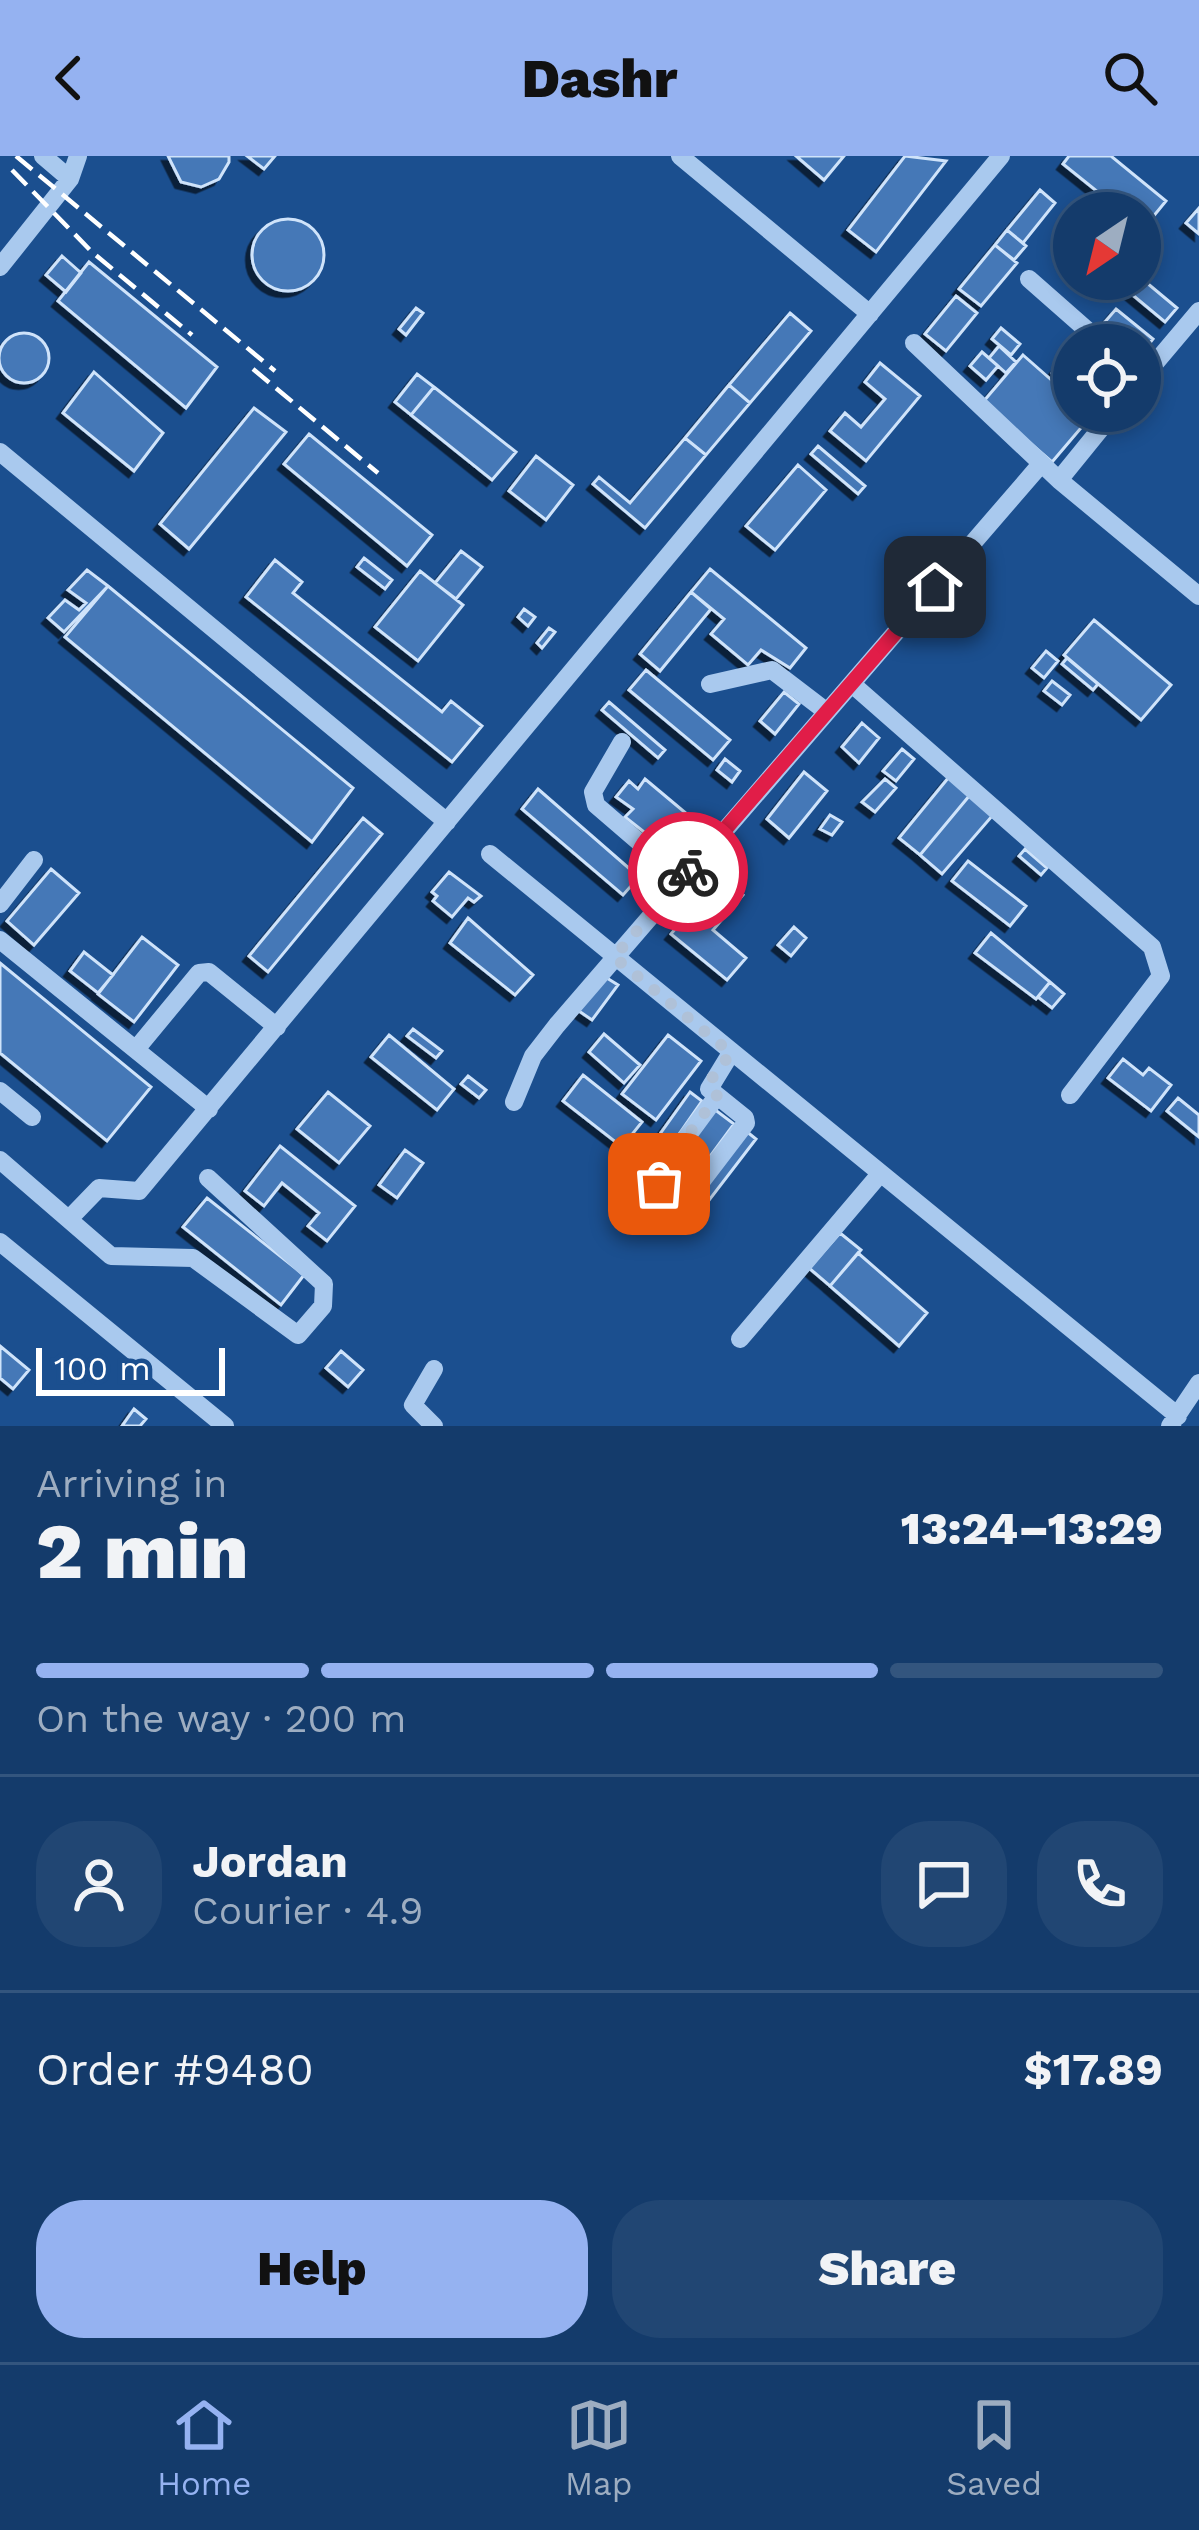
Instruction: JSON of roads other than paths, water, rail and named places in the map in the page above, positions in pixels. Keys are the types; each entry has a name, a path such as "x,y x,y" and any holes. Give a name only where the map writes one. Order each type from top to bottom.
{"street":[{"path":"43,156 70,179"},
{"path":"0,267 70,179 78,156"},
{"path":"680,156 870,314"},
{"path":"70,1218 99,1187 139,1191 1000,156"},
{"path":"1028,279 1080,324"},
{"path":"1161,356 1199,311"},
{"path":"914,344 1059,480 1199,596"},
{"path":"1059,480 1098,432"},
{"path":"0,452 447,822"},
{"path":"514,1102 533,1056 614,957 1041,464"},
{"path":"710,685 772,670 827,712"},
{"path":"852,684 1152,947 1161,976 1070,1096"},
{"path":"622,742 593,792 596,805 682,879"},
{"path":"490,854 1174,1421 1199,1383"},
{"path":"0,904 34,860"},
{"path":"0,940 209,1109"},
{"path":"136,1048 199,973 209,972 277,1027"},
{"path":"717,1096 658,1176 659,1184 681,1200 688,1199 746,1123 709,1082 731,1053"},
{"path":"0,1091 32,1117"},
{"path":"0,1160 111,1256 193,1258 298,1335 323,1306 324,1284 208,1178"},
{"path":"740,1339 880,1174"},
{"path":"0,1242 225,1426"},
{"path":"434,1369 412,1405 434,1426"}],"railway":[{"path":"16,156 275,371"},
{"path":"12,170 92,252 192,335"},
{"path":"253,369 378,473"}]}
